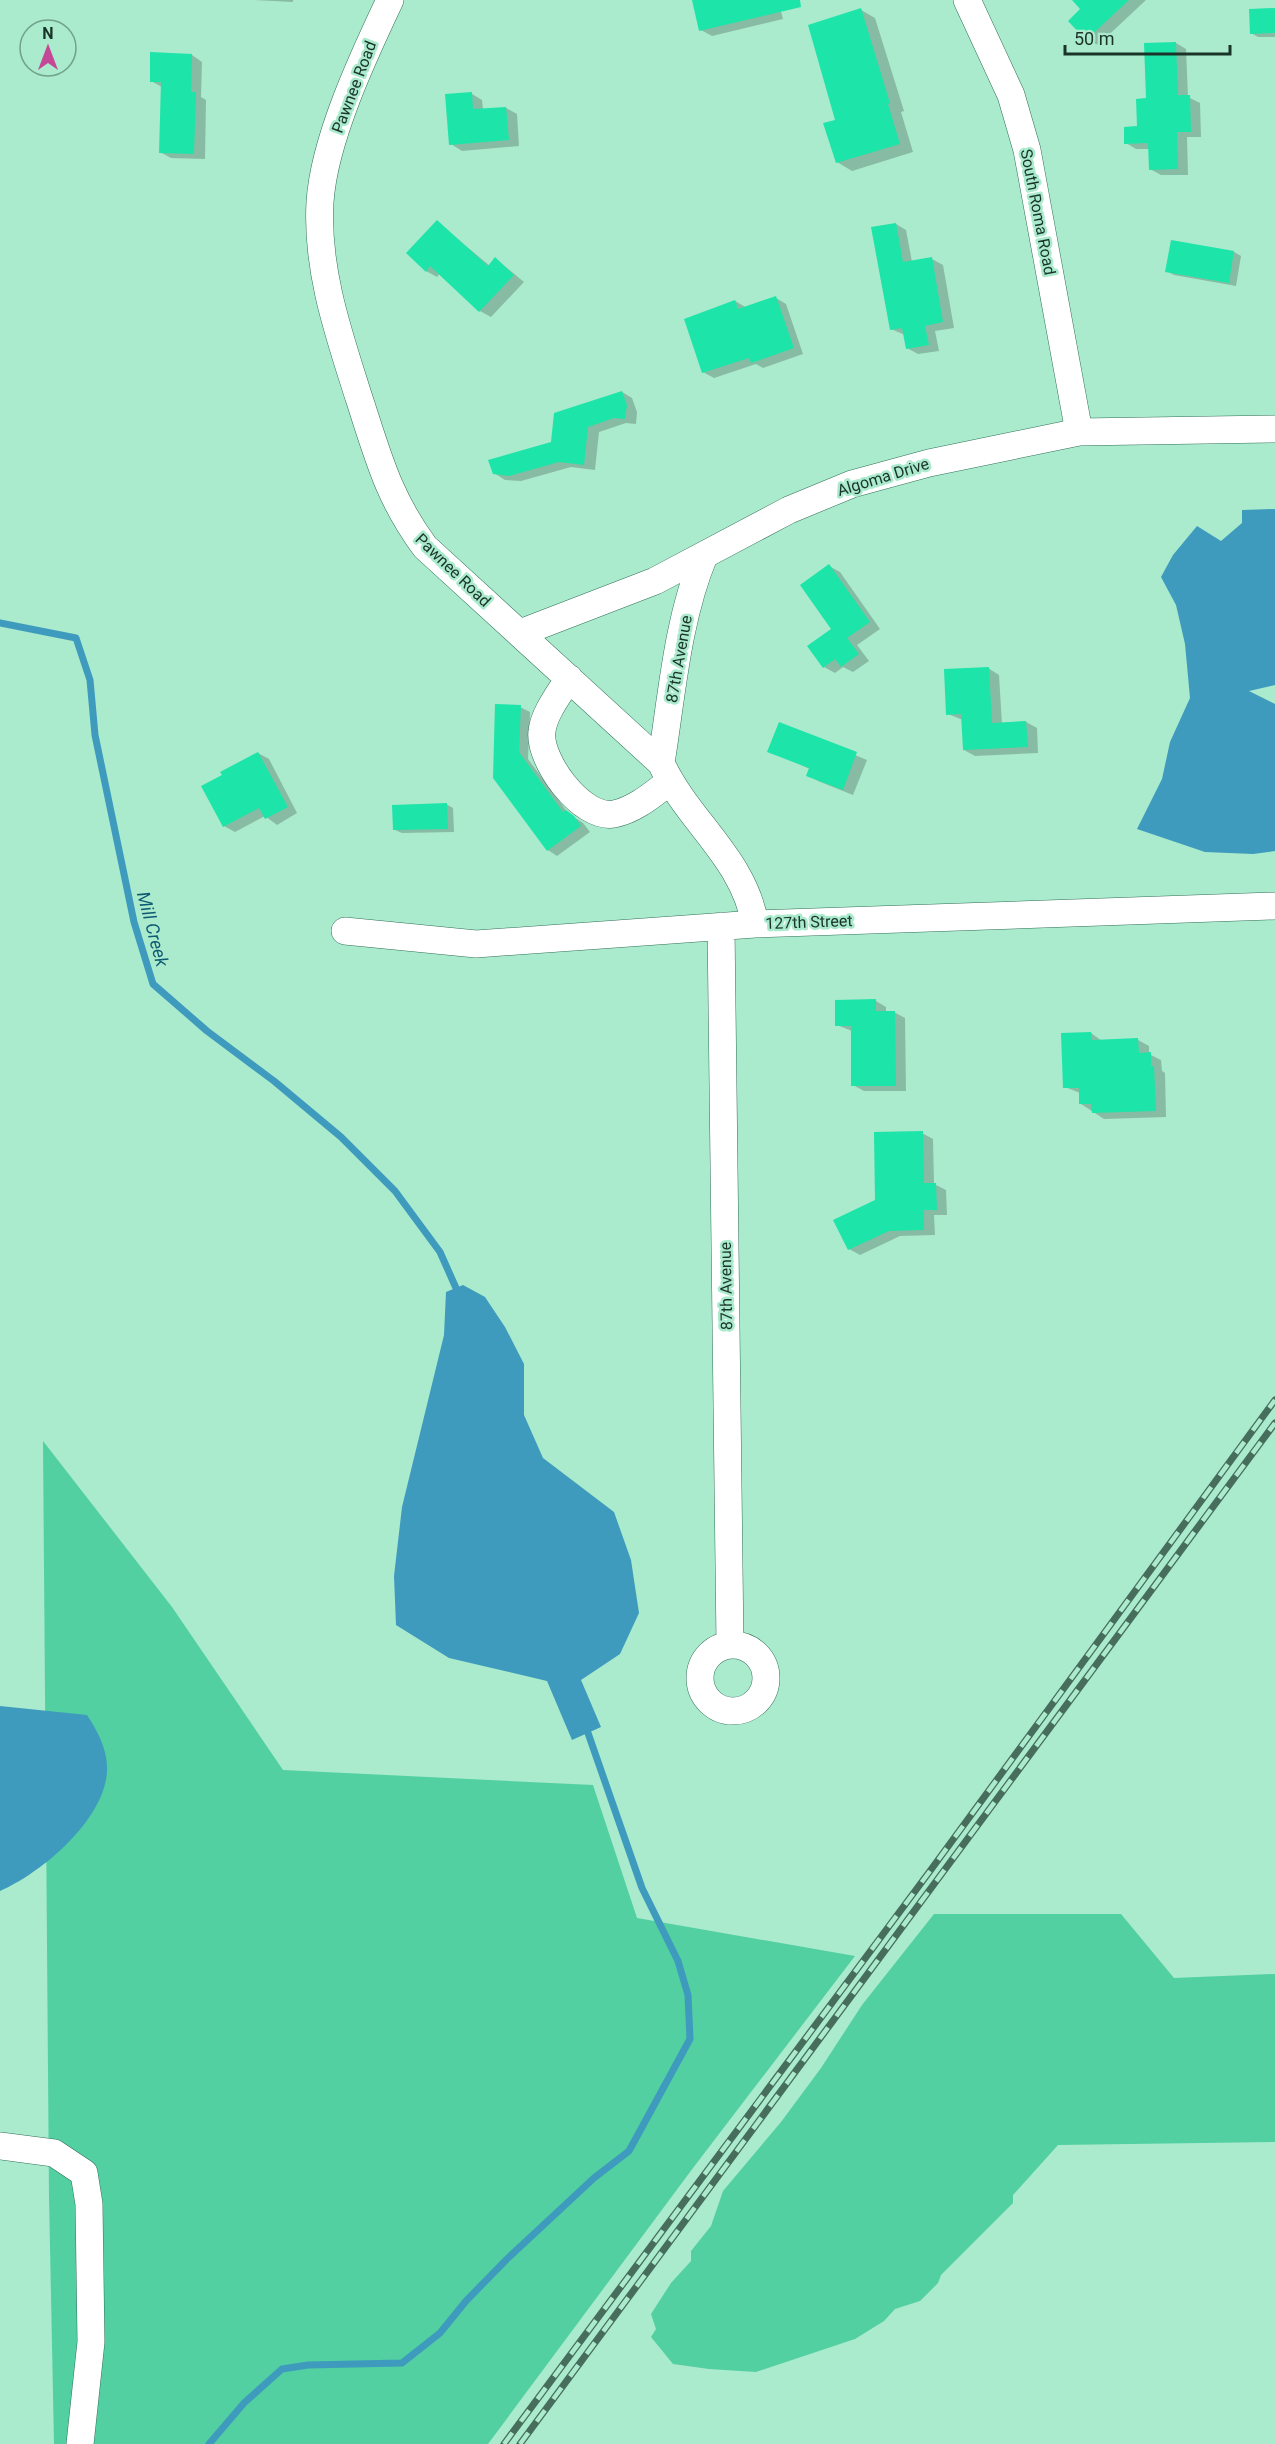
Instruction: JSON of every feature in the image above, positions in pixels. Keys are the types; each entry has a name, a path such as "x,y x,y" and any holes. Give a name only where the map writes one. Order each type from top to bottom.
{"street":[{"name":"Pawnee Road","path":"390,0 343,113 324,173 320,202 327,289 388,488 404,519 425,547 569,678 665,772 739,875 751,899 755,924"},
{"name":"South Roma Road","path":"967,0 1011,95 1027,150 1079,432"},
{"name":"Algoma Drive","path":"520,633 655,581 789,510 852,484 929,462 1079,432 1275,429"},
{"name":"87th Avenue","path":"665,772 684,624 693,582 704,556"},
{"path":"569,678 542,730 542,749 564,787 588,809 612,815 639,804 665,772"},
{"name":"127th Street","path":"345,931 476,944 755,924 1275,906"},
{"name":"87th Avenue","path":"721,926 730,1646"},
{"path":"0,2146 54,2153 84,2173 89,2204 91,2342 80,2444"}],"green space":[{"path":"43,1441 172,1607 283,1770 593,1785 637,1918 855,1956 693,2168 488,2444 54,2444 49,2196"},
{"path":"934,1914 1121,1914 1174,1978 1275,1974 1275,2142 1058,2145 1013,2195 1013,2203 941,2275 938,2283 920,2301 895,2309 884,2321 855,2339 756,2372 673,2364 651,2337 656,2329 651,2314 671,2283 691,2261 691,2251 711,2226 723,2191 781,2122 821,2068 862,2005"}],"water":[{"path":"1275,509 1275,685 1249,691 1275,704 1275,851 1253,854 1205,852 1137,829 1162,779 1170,742 1190,698 1185,644 1176,605 1161,577 1173,555 1197,526 1221,541 1242,523 1242,510"},
{"path":"463,1285 485,1297 505,1327 524,1364 524,1415 543,1458 614,1512 631,1560 639,1613 620,1654 581,1680 601,1727 572,1740 547,1681 449,1658 396,1625 394,1576 402,1507 444,1335 446,1292"},
{"path":"0,1706 87,1715 102,1742 107,1771 104,1789 95,1807 68,1842 34,1871 0,1891"}],"building":[{"path":"692,0 800,0 801,7 699,31"},
{"path":"1072,0 1129,0 1086,40 1068,21 1080,9"},
{"path":"861,8 900,144 836,163 823,123 835,120 808,25"},
{"path":"1275,8 1275,33 1250,34 1249,9"},
{"path":"1176,42 1178,95 1190,95 1191,132 1177,132 1178,169 1149,170 1148,143 1124,144 1124,127 1137,126 1136,99 1146,98 1144,43"},
{"path":"150,52 192,54 191,92 196,92 194,154 159,153 161,82 150,82"},
{"path":"472,92 473,109 506,107 509,140 449,145 445,94"},
{"path":"437,220 488,266 495,257 514,275 479,312 430,266 426,272 406,253"},
{"path":"896,223 903,262 932,257 943,322 925,326 929,345 906,349 902,328 890,330 871,227"},
{"path":"1171,240 1234,251 1229,283 1165,272"},
{"path":"776,296 794,348 751,363 749,358 702,373 684,319 735,300 738,309"},
{"path":"622,391 627,405 625,419 614,418 588,427 584,465 559,462 509,476 493,474 488,460 551,442 554,413"},
{"path":"829,564 870,622 847,638 859,654 841,667 835,659 823,668 807,646 831,629 800,585"},
{"path":"989,667 992,723 1026,721 1028,747 963,750 961,714 946,715 944,669"},
{"path":"495,704 521,705 519,752 563,812 566,810 574,816 581,826 547,851 493,778"},
{"path":"779,722 857,752 843,790 806,776 809,768 767,752"},
{"path":"258,752 288,807 265,819 259,808 223,827 201,786 222,775 220,772"},
{"path":"447,803 448,829 393,830 392,805"},
{"path":"876,999 876,1011 895,1011 896,1086 851,1086 851,1026 835,1026 835,1000"},
{"path":"1091,1032 1092,1040 1138,1038 1139,1053 1151,1052 1151,1066 1154,1066 1156,1111 1092,1113 1091,1104 1079,1104 1079,1088 1063,1088 1061,1033"},
{"path":"923,1131 924,1183 936,1183 937,1210 924,1210 924,1230 889,1231 848,1250 833,1220 875,1200 874,1132"}],"waterway":[{"name":"Mill Creek","path":"0,623 76,638 90,680 95,735 134,922 153,984 207,1031 274,1081 341,1137 395,1191 440,1252 456,1288"},
{"path":"209,2444 244,2403 282,2369 308,2365 402,2363 440,2333 466,2301 507,2259 594,2178 629,2151 690,2039 688,1995 678,1961 642,1888 588,1733"}],"railway":[{"path":"504,2444 930,1871 1275,1400"},
{"path":"520,2444 1275,1423"}]}
